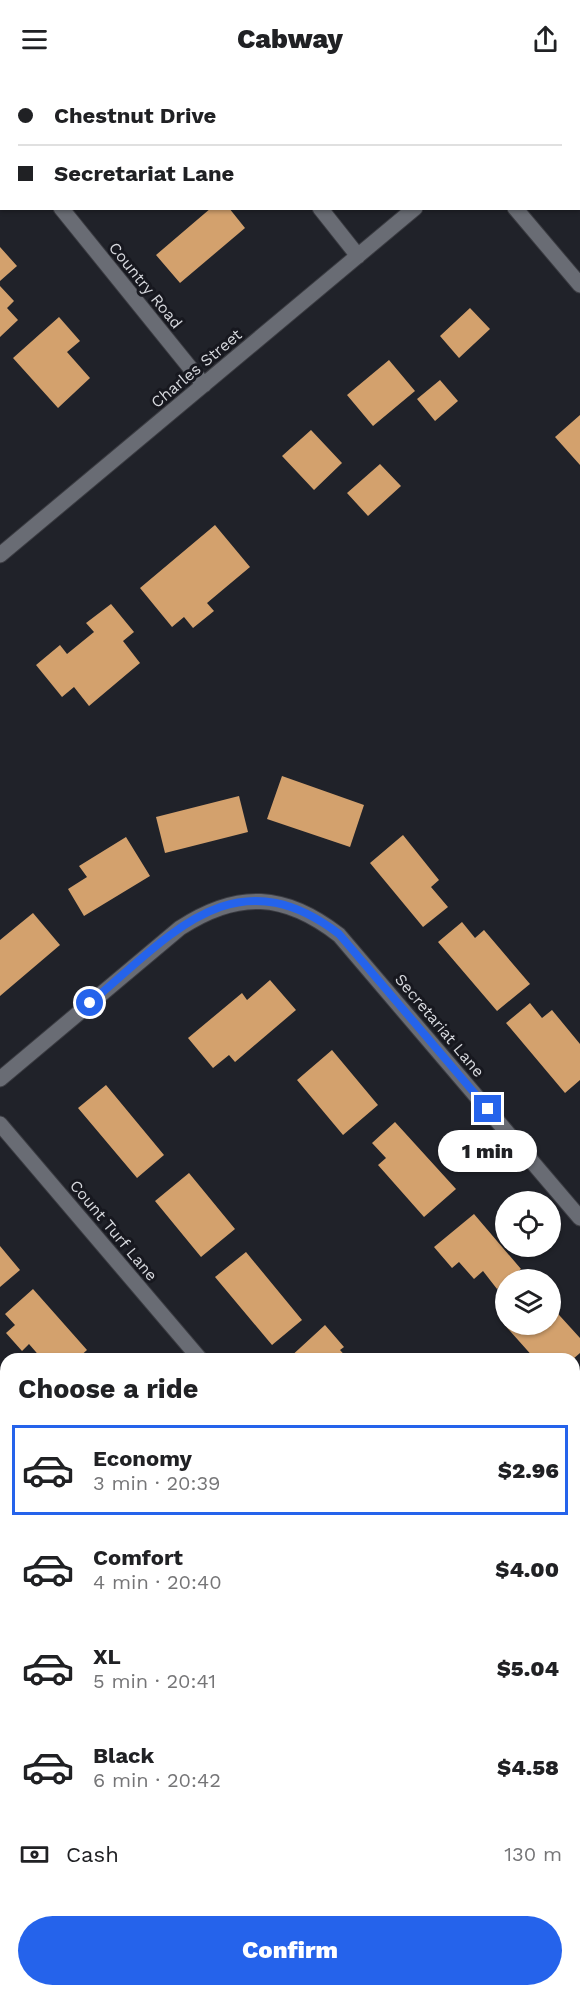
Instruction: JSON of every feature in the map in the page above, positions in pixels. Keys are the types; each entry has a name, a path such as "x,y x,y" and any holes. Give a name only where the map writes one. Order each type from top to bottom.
{"street":[{"name":"Country Road","path":"63,210 204,385"},
{"path":"322,210 358,256"},
{"name":"Charles Street","path":"0,555 413,210"},
{"path":"517,210 580,285"},
{"name":"Secretariat Lane","path":"0,1079 180,928 202,914 228,904 256,900 286,904 315,916 339,934 580,1218"},
{"name":"Count Turf Lane","path":"0,1124 195,1353"}],"building":[{"path":"209,210 231,210 245,228 180,283 156,255"},
{"path":"0,247 17,266 0,281"},
{"path":"0,286 14,301 7,308 18,320 0,337"},
{"path":"470,308 490,329 459,358 440,336"},
{"path":"59,317 80,341 67,352 90,378 58,408 13,358"},
{"path":"389,360 415,391 373,426 347,395"},
{"path":"440,380 458,401 435,421 417,399"},
{"path":"580,415 580,465 555,437"},
{"path":"311,430 342,463 314,490 282,456"},
{"path":"380,464 401,486 368,516 347,493"},
{"path":"215,525 250,567 207,603 214,611 193,628 184,617 172,627 140,588"},
{"path":"111,604 134,632 123,641 140,663 89,706 74,687 62,697 36,665 60,645 67,654 94,632 86,623"},
{"path":"282,776 364,805 350,847 267,819"},
{"path":"239,796 248,832 165,853 156,817"},
{"path":"403,835 439,880 431,887 448,907 423,927 370,863"},
{"path":"126,837 150,876 84,916 68,889 87,877 79,866"},
{"path":"33,913 60,945 0,996 0,940"},
{"path":"462,922 475,938 484,930 530,984 497,1011 438,942"},
{"path":"270,980 296,1010 235,1062 229,1055 213,1068 188,1038 242,993 247,1000"},
{"path":"530,1003 542,1018 552,1010 580,1044 580,1080 565,1093 506,1023"},
{"path":"332,1050 378,1105 343,1135 297,1080"},
{"path":"106,1085 164,1155 137,1178 78,1108"},
{"path":"395,1122 456,1189 424,1217 378,1165 386,1158 372,1143"},
{"path":"189,1173 235,1229 201,1257 155,1201"},
{"path":"474,1214 495,1239 495,1257 511,1257 521,1269 495,1269 495,1286 483,1271 474,1279 459,1262 452,1268 434,1247"},
{"path":"0,1246 20,1270 0,1287"},
{"path":"246,1252 302,1320 272,1345 215,1277"},
{"path":"33,1289 87,1350 84,1353 37,1353 29,1344 22,1351 6,1333 15,1325 5,1314"},
{"path":"561,1317 580,1338 580,1353 530,1353 514,1335 561,1335"},
{"path":"325,1325 344,1347 340,1350 343,1353 295,1353"}],"route":[{"path":"90,1003 180,928 202,914 228,904 256,900 286,904 315,916 339,934 488,1109"}]}
